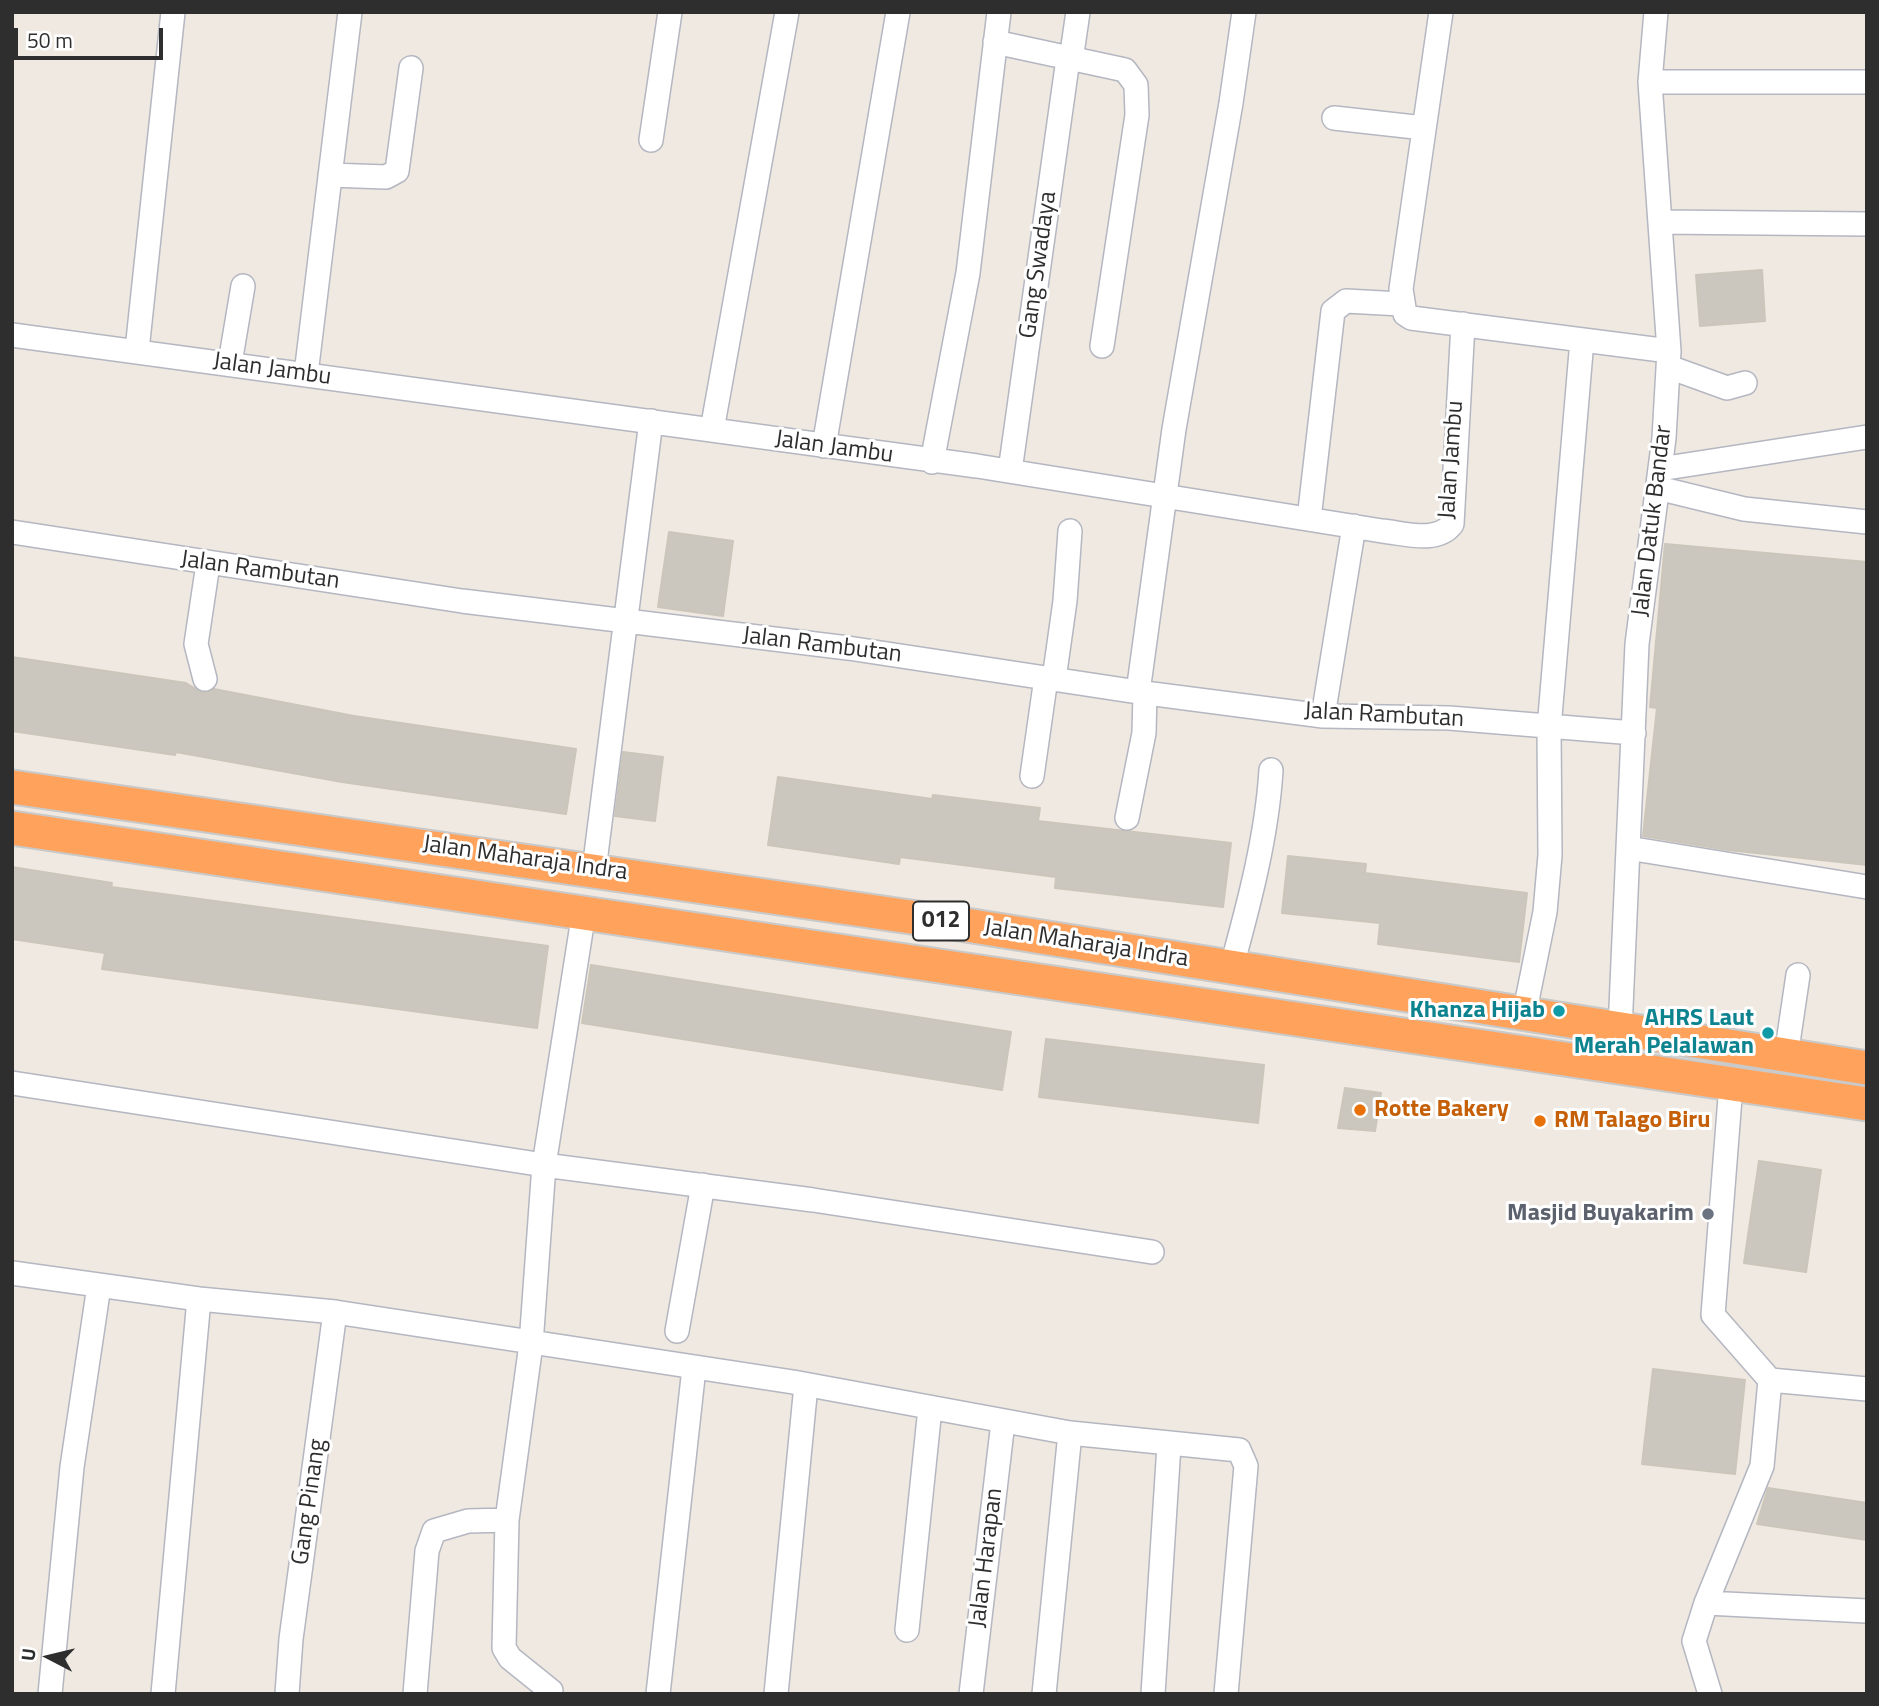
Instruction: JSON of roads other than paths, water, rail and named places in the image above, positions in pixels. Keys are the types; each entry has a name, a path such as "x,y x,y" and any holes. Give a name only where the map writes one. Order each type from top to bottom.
{"highway":[{"name":"Jalan Maharaja Indra","path":"12,788 594,870 1153,954 1231,969 1867,1068"},
{"name":"Jalan Maharaja Indra","path":"12,828 1867,1104"},
{"path":"1146,996 1153,954"}],"street":[{"path":"137,350 173,12"},
{"path":"306,374 350,12"},
{"path":"651,140 670,12"},
{"path":"712,430 787,12"},
{"path":"824,446 898,12"},
{"path":"932,462 968,273 999,12"},
{"name":"Gang Swadaya","path":"1010,471 1078,12"},
{"path":"1127,818 1144,733 1141,692 1174,429 1229,117 1244,12"},
{"path":"1441,12 1401,304 1405,314 1411,318 1619,347 1669,359 1727,388 1745,383"},
{"name":"Jalan Datuk Bandar","path":"1620,1030 1637,645 1659,478 1669,359 1650,82 1656,12"},
{"path":"995,42 1125,70 1136,85 1137,115 1102,346"},
{"path":"330,175 386,177 397,171 411,68"},
{"path":"1650,82 1867,82"},
{"path":"1334,118 1424,128"},
{"path":"1661,222 1867,224"},
{"path":"230,363 243,286"},
{"path":"1309,519 1333,311 1346,301 1401,304"},
{"name":"Jalan Jambu","path":"12,335 1010,471 1354,526 1436,536 1445,533 1452,524 1456,396 1463,324"},
{"path":"1524,1014 1545,912 1549,867 1549,728 1582,340"},
{"path":"594,870 651,421"},
{"path":"1659,478 1867,437"},
{"path":"1659,478 1744,509 1867,522"},
{"path":"1323,716 1354,526"},
{"path":"1032,776 1065,601 1070,531"},
{"name":"Jalan Rambutan","path":"12,533 208,564 625,623 848,648 1323,716 1449,718 1633,733"},
{"path":"205,679 196,644 208,564"},
{"path":"1231,969 1249,901 1270,795 1271,769"},
{"path":"1628,848 1867,887"},
{"path":"551,1691 510,1658 504,1648 507,1520 531,1343 544,1165 584,912"},
{"path":"1786,1056 1797,975"},
{"path":"12,1083 544,1165 703,1185 1152,1252"},
{"path":"1731,1085 1713,1315 1770,1380 1867,1389"},
{"path":"677,1331 703,1185"},
{"path":"12,1273 199,1299 335,1311 806,1385 1070,1433 1239,1450 1246,1466 1226,1694"},
{"path":"50,1694 72,1467 99,1286"},
{"path":"163,1694 199,1299"},
{"name":"Gang Pinang","path":"288,1694 291,1639 335,1311"},
{"path":"658,1694 694,1368"},
{"path":"1710,1694 1693,1641 1762,1466 1770,1380"},
{"path":"776,1694 806,1385"},
{"path":"907,1630 930,1408"},
{"name":"Jalan Harapan","path":"971,1694 1003,1422"},
{"path":"1044,1694 1070,1433"},
{"path":"1153,1694 1169,1445"},
{"path":"415,1694 427,1551 434,1531 468,1521 507,1520"},
{"path":"1706,1603 1867,1611"}],"place":[{"name":"Khanza Hijab","path":"1559,1011"},
{"name":"AHRS Laut Merah Pelalawan","path":"1768,1033"},
{"name":"Rotte Bakery","path":"1360,1110"},
{"name":"RM Talago Biru","path":"1540,1121"},
{"name":"Masjid Buyakarim","path":"1708,1214"}]}
